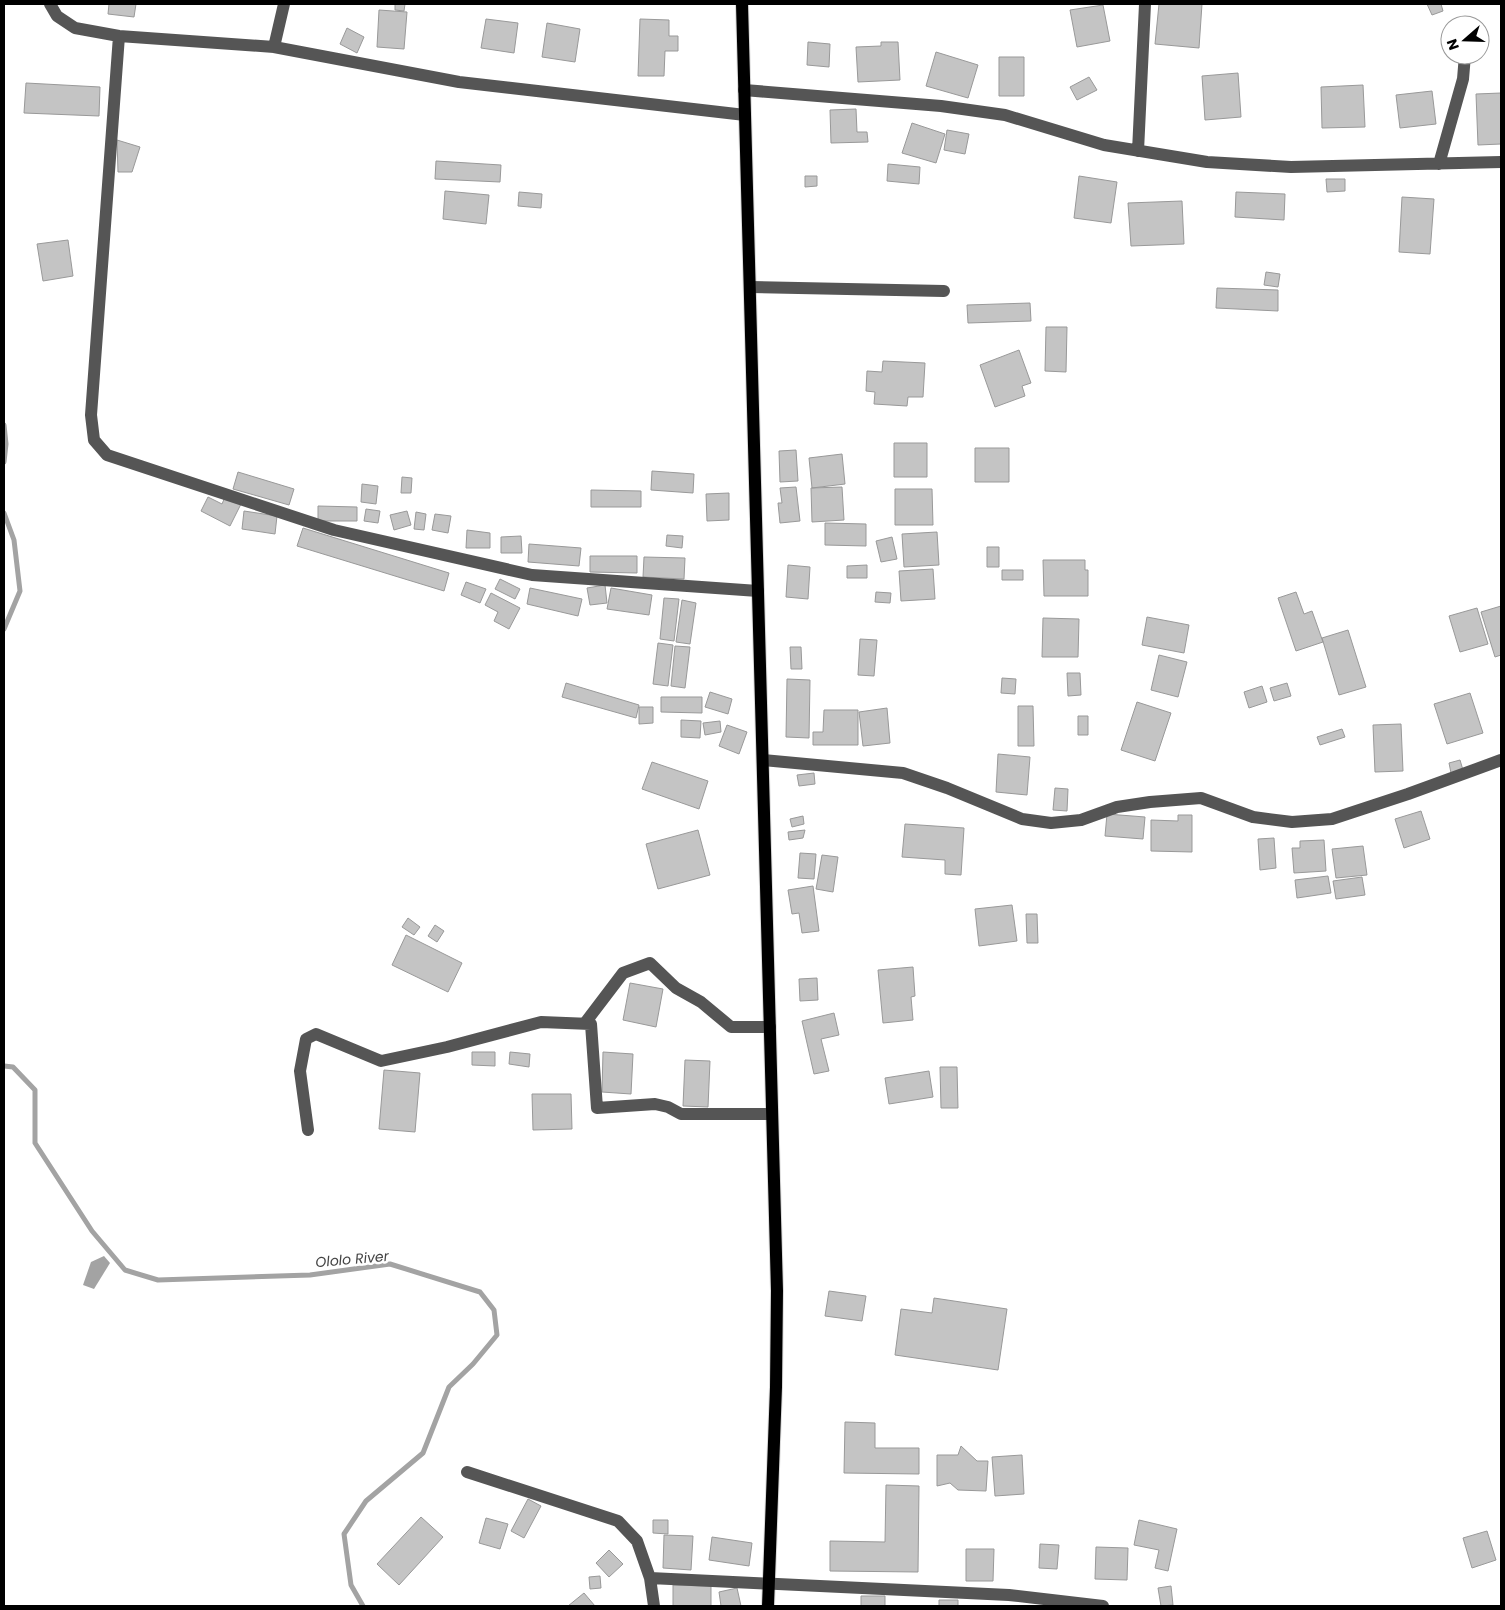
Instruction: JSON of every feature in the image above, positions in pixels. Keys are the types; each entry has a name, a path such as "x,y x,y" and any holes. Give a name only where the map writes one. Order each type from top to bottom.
{"main road":[{"path":"742,4 777,1310 768,1606"}],"street":[{"path":"50,4 57,16 75,28 119,36 274,47 459,82 745,115"},
{"path":"274,47 284,4"},
{"path":"1138,151 1145,4"},
{"path":"119,36 91,415 94,440 108,455 334,530 532,575 758,591"},
{"path":"1439,164 1463,79 1464,65"},
{"path":"744,90 941,106 1005,115 1104,145 1208,162 1291,167 1501,162"},
{"path":"750,287 944,291"},
{"path":"763,760 903,773 947,788 1022,819 1051,823 1081,820 1118,807 1150,802 1201,798 1253,817 1292,822 1332,819 1501,760"},
{"path":"585,1023 623,973 650,963 676,988 701,1002 731,1027 770,1027"},
{"path":"308,1130 300,1071 306,1040 316,1034 381,1061 447,1047 541,1022 591,1024 597,1108 654,1104 668,1107 681,1114 772,1114"},
{"path":"467,1472 618,1521 637,1541 650,1578 654,1606"},
{"path":"650,1578 1009,1594 1103,1606"}],"shaded area":[{"path":"104,1256 110,1263 94,1289 83,1285 91,1262"}],"building":[{"path":"109,4 136,4 134,17 108,14"},
{"path":"395,4 405,4 404,11 395,10"},
{"path":"1159,4 1202,4 1199,48 1155,44"},
{"path":"1427,4 1441,4 1443,11 1432,15"},
{"path":"1103,5 1110,41 1077,47 1070,10"},
{"path":"379,10 407,12 404,49 377,47"},
{"path":"486,19 518,23 514,53 481,48"},
{"path":"640,19 669,20 669,36 678,36 678,51 665,51 664,76 638,76"},
{"path":"547,23 580,29 575,62 542,57"},
{"path":"347,28 364,37 357,53 340,44"},
{"path":"808,42 830,44 829,67 807,65"},
{"path":"881,42 898,42 900,80 858,82 856,47 881,46"},
{"path":"936,52 978,65 968,98 926,86"},
{"path":"999,57 1024,57 1024,96 999,96"},
{"path":"1238,73 1241,117 1205,120 1202,76"},
{"path":"1089,77 1097,90 1077,100 1070,87"},
{"path":"26,83 100,87 99,116 24,113"},
{"path":"1363,85 1365,127 1322,128 1321,87"},
{"path":"1432,91 1436,124 1400,128 1396,95"},
{"path":"1501,93 1501,144 1478,145 1476,94"},
{"path":"856,109 857,132 867,132 868,142 831,143 830,110"},
{"path":"912,123 945,134 936,163 902,153"},
{"path":"947,130 969,134 965,154 944,150"},
{"path":"117,140 140,147 132,172 118,172"},
{"path":"436,161 501,165 500,182 435,179"},
{"path":"888,164 920,167 919,184 887,181"},
{"path":"805,176 817,176 817,186 805,187"},
{"path":"1079,176 1117,182 1111,223 1074,218"},
{"path":"1326,179 1345,179 1345,191 1327,192"},
{"path":"445,191 489,195 486,224 443,219"},
{"path":"519,192 542,194 541,208 518,206"},
{"path":"1236,192 1285,194 1284,220 1235,217"},
{"path":"1402,197 1434,199 1430,254 1399,252"},
{"path":"1182,201 1184,244 1131,246 1128,203"},
{"path":"68,240 73,276 43,281 37,244"},
{"path":"1266,272 1280,274 1278,287 1264,285"},
{"path":"1217,288 1278,290 1278,311 1216,308"},
{"path":"1030,303 1031,321 968,323 967,305"},
{"path":"1046,327 1067,327 1066,372 1045,371"},
{"path":"1019,350 1031,383 1022,386 1025,396 995,407 980,365"},
{"path":"883,361 925,363 923,397 908,397 907,406 874,404 875,392 866,391 867,371 882,372"},
{"path":"894,443 927,443 927,477 894,477"},
{"path":"975,448 1009,448 1009,482 975,482"},
{"path":"796,450 798,481 780,482 779,451"},
{"path":"842,454 845,484 812,488 809,458"},
{"path":"652,471 694,474 693,493 651,490"},
{"path":"238,472 294,489 289,505 233,489"},
{"path":"402,477 412,478 411,493 401,493"},
{"path":"362,484 378,486 376,504 361,502"},
{"path":"796,487 800,521 780,523 778,503 782,503 780,488"},
{"path":"842,487 844,520 812,522 811,488"},
{"path":"895,489 932,489 933,525 895,525"},
{"path":"591,490 641,491 641,507 591,507"},
{"path":"729,493 729,520 707,521 706,494"},
{"path":"208,497 222,504 225,497 241,504 230,526 201,511"},
{"path":"318,506 357,507 357,521 318,521"},
{"path":"366,509 380,511 378,523 364,521"},
{"path":"244,511 277,516 275,534 242,529"},
{"path":"407,511 411,525 394,530 390,515"},
{"path":"416,512 426,514 424,530 414,529"},
{"path":"435,514 451,516 448,533 432,530"},
{"path":"825,523 866,524 866,546 825,545"},
{"path":"303,528 449,573 444,591 297,546"},
{"path":"467,530 490,533 490,548 466,548"},
{"path":"937,532 939,565 904,567 902,534"},
{"path":"667,535 683,536 682,548 666,546"},
{"path":"521,536 522,553 501,553 501,537"},
{"path":"892,537 897,559 881,562 876,541"},
{"path":"529,544 581,548 579,566 528,562"},
{"path":"987,547 999,547 999,567 987,567"},
{"path":"590,556 637,556 637,573 590,572"},
{"path":"644,557 685,558 684,579 643,577"},
{"path":"1043,560 1085,560 1085,570 1088,570 1088,596 1044,596"},
{"path":"788,565 810,567 808,599 786,597"},
{"path":"867,565 867,578 847,578 847,566"},
{"path":"933,569 935,599 901,601 899,571"},
{"path":"1002,570 1023,570 1023,580 1002,580"},
{"path":"500,579 520,589 515,599 495,589"},
{"path":"466,582 486,589 480,603 461,595"},
{"path":"605,585 607,603 590,605 587,588"},
{"path":"530,588 582,599 578,616 527,604"},
{"path":"611,588 652,595 649,615 607,609"},
{"path":"876,592 891,593 890,603 875,602"},
{"path":"1296,592 1304,614 1312,611 1323,642 1296,651 1278,598"},
{"path":"491,593 520,608 509,629 494,621 498,612 485,605"},
{"path":"664,598 679,599 674,641 660,639"},
{"path":"682,600 696,603 690,644 676,642"},
{"path":"1501,606 1501,655 1495,657 1481,612"},
{"path":"1477,608 1488,644 1460,652 1449,616"},
{"path":"1147,617 1189,625 1184,653 1142,645"},
{"path":"1043,618 1079,619 1078,657 1042,657"},
{"path":"1348,630 1366,687 1339,695 1322,638"},
{"path":"860,639 877,640 874,676 858,675"},
{"path":"658,643 673,645 668,686 653,684"},
{"path":"675,646 690,647 685,688 671,686"},
{"path":"790,647 801,647 802,669 791,669"},
{"path":"1159,655 1187,662 1178,697 1151,690"},
{"path":"1067,673 1080,673 1081,695 1068,696"},
{"path":"1002,678 1016,679 1015,694 1001,693"},
{"path":"787,679 810,680 809,738 786,737"},
{"path":"566,683 639,705 636,718 562,697"},
{"path":"1287,683 1291,696 1274,701 1270,688"},
{"path":"1262,686 1267,702 1249,708 1244,692"},
{"path":"710,692 732,699 728,714 705,707"},
{"path":"1470,693 1483,733 1447,744 1434,704"},
{"path":"661,697 702,697 702,713 661,712"},
{"path":"1137,702 1171,713 1155,761 1121,750"},
{"path":"1018,706 1033,706 1034,746 1018,746"},
{"path":"639,707 653,707 653,723 639,724"},
{"path":"887,708 890,743 863,746 859,712"},
{"path":"824,710 858,710 858,745 813,745 813,732 823,732"},
{"path":"1078,716 1088,716 1088,735 1078,735"},
{"path":"681,720 701,721 700,738 681,737"},
{"path":"720,721 721,732 705,735 703,723"},
{"path":"1401,724 1403,771 1375,772 1373,725"},
{"path":"727,725 747,732 739,754 719,746"},
{"path":"1342,729 1345,737 1320,745 1317,737"},
{"path":"998,754 1030,757 1027,795 996,792"},
{"path":"1460,760 1463,770 1451,773 1449,763"},
{"path":"652,762 708,781 699,809 642,789"},
{"path":"814,773 815,784 799,786 797,775"},
{"path":"1055,788 1068,789 1067,811 1053,810"},
{"path":"1421,811 1430,839 1404,848 1395,819"},
{"path":"1107,814 1145,817 1143,839 1105,836"},
{"path":"1178,815 1192,815 1192,852 1151,851 1151,820 1178,821"},
{"path":"803,816 804,824 792,827 790,819"},
{"path":"905,824 964,828 961,875 945,874 945,860 902,857"},
{"path":"698,830 710,875 658,889 646,844"},
{"path":"805,830 803,838 789,840 788,832"},
{"path":"1274,838 1276,868 1260,870 1258,839"},
{"path":"1324,840 1326,871 1294,873 1292,848 1300,848 1300,841"},
{"path":"1363,846 1367,875 1336,878 1332,849"},
{"path":"800,853 816,854 814,879 798,878"},
{"path":"822,855 838,857 833,892 816,889"},
{"path":"1328,876 1331,893 1297,898 1295,880"},
{"path":"1362,877 1365,895 1336,899 1333,881"},
{"path":"813,886 819,931 802,933 799,913 792,914 788,890"},
{"path":"1012,905 1017,941 979,946 975,909"},
{"path":"1026,914 1037,914 1038,943 1027,943"},
{"path":"408,918 420,927 414,935 402,927"},
{"path":"435,925 444,931 437,942 428,936"},
{"path":"406,935 462,963 448,992 392,965"},
{"path":"913,967 915,996 911,997 913,1020 883,1023 878,970"},
{"path":"817,978 818,1000 800,1001 799,979"},
{"path":"630,983 663,989 656,1027 623,1020"},
{"path":"834,1013 839,1035 821,1039 829,1071 814,1074 802,1021"},
{"path":"472,1052 495,1052 495,1066 472,1065"},
{"path":"510,1052 530,1054 529,1067 509,1064"},
{"path":"603,1052 633,1054 631,1094 602,1092"},
{"path":"685,1060 710,1061 708,1107 683,1106"},
{"path":"940,1067 957,1067 958,1108 941,1108"},
{"path":"384,1070 420,1073 415,1132 379,1129"},
{"path":"929,1071 933,1097 889,1104 885,1078"},
{"path":"532,1094 571,1094 572,1129 533,1130"},
{"path":"829,1291 866,1296 862,1321 825,1316"},
{"path":"934,1298 1007,1309 998,1370 895,1355 901,1309 932,1313"},
{"path":"845,1422 875,1423 875,1448 919,1448 919,1474 844,1473"},
{"path":"961,1446 977,1461 988,1461 986,1491 958,1490 950,1483 937,1486 937,1455 958,1455"},
{"path":"1022,1455 1024,1494 995,1496 992,1457"},
{"path":"886,1485 919,1486 918,1572 830,1571 830,1541 885,1542"},
{"path":"528,1499 541,1506 524,1538 511,1531"},
{"path":"421,1517 443,1537 399,1585 377,1564"},
{"path":"486,1518 508,1524 500,1549 479,1543"},
{"path":"653,1520 668,1520 668,1534 653,1533"},
{"path":"1139,1520 1177,1529 1168,1571 1155,1568 1159,1550 1134,1545"},
{"path":"1487,1531 1496,1560 1472,1568 1463,1538"},
{"path":"664,1535 693,1536 691,1570 663,1568"},
{"path":"712,1537 752,1543 749,1566 709,1560"},
{"path":"1040,1544 1059,1545 1057,1569 1039,1568"},
{"path":"1096,1547 1128,1548 1127,1580 1095,1579"},
{"path":"966,1549 994,1549 993,1581 966,1581"},
{"path":"609,1550 623,1564 609,1577 596,1563"},
{"path":"600,1576 601,1588 590,1589 589,1577"},
{"path":"673,1585 711,1586 711,1606 673,1606"},
{"path":"1171,1586 1173,1605 1161,1606 1158,1588"},
{"path":"737,1588 741,1606 721,1606 719,1592"},
{"path":"584,1593 595,1606 568,1606"},
{"path":"861,1596 885,1596 885,1606 861,1606"},
{"path":"939,1600 958,1600 958,1606 939,1606"}],"waterway":[{"name":"Ololo River","path":"4,425 6,444 4,462"},
{"name":"Ololo River","path":"4,513 14,540 20,591 4,629"},
{"name":"Ololo River","path":"4,1066 13,1067 35,1090 35,1143 92,1231 125,1270 158,1280 310,1275 390,1264 480,1292 494,1310 497,1335 473,1364 449,1387 423,1453 366,1501 344,1534 351,1585 363,1606"}]}
